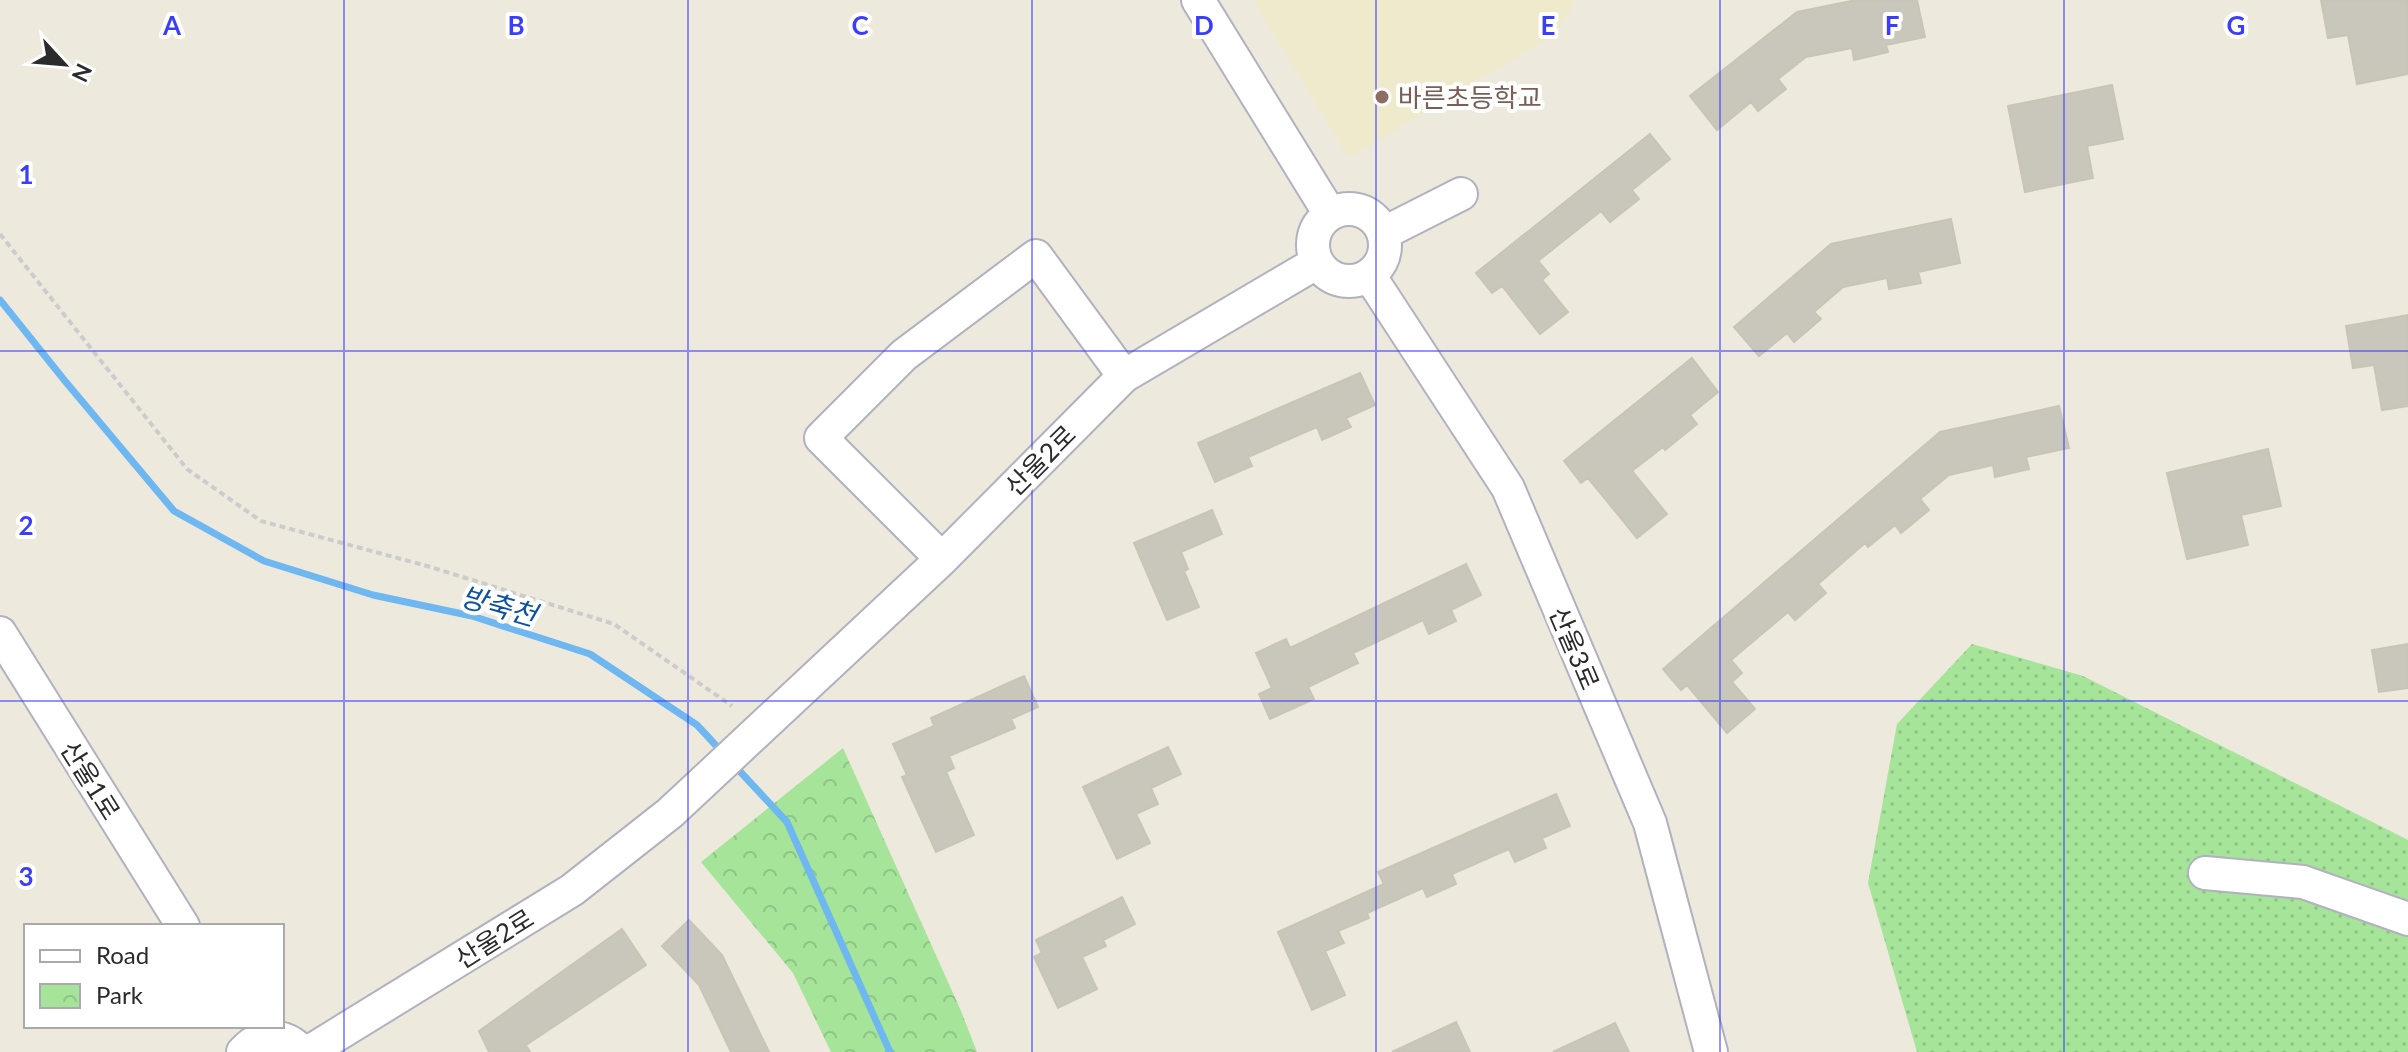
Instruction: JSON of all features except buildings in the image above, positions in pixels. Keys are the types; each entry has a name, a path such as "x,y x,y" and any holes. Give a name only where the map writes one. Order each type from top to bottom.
{"street":[{"path":"1198,0 1330,214"},
{"path":"1384,233 1461,194"},
{"path":"1348,208 1359,210 1370,215 1384,233 1383,257 1378,267 1359,280 1347,282 1335,279 1324,273 1316,263 1312,238 1317,227 1330,214 1348,208"},
{"path":"942,559 821,438 904,355 1036,256 1124,376"},
{"name":"산울2로","path":"309,1052 572,890 670,813 942,559 1124,376 1316,263"},
{"name":"산울3로","path":"1369,275 1508,488 1650,823 1711,1052"},
{"name":"산울1로","path":"0,633 182,924"},
{"path":"2205,873 2303,882 2408,919"},
{"path":"246,1040 272,1036 284,1038 302,1052"}],"path":[{"path":"0,234 187,469 261,521 427,566 614,624 732,706"}],"shaded area":[{"name":"바른초등학교","path":"1253,0 1577,0 1554,35 1349,158"}],"green space":[{"path":"1972,644 2083,676 2408,840 2408,1052 1917,1052 1868,883 1897,724"},
{"path":"843,748 977,1052 831,1052 793,973 701,862"}],"waterway":[{"name":"방축천","path":"0,300 174,511 264,561 373,595 472,616 590,654 697,725 723,753"},
{"name":"방축천","path":"734,765 787,822 890,1052"}],"place":[{"name":"바른초등학교","path":"1382,97"}]}
